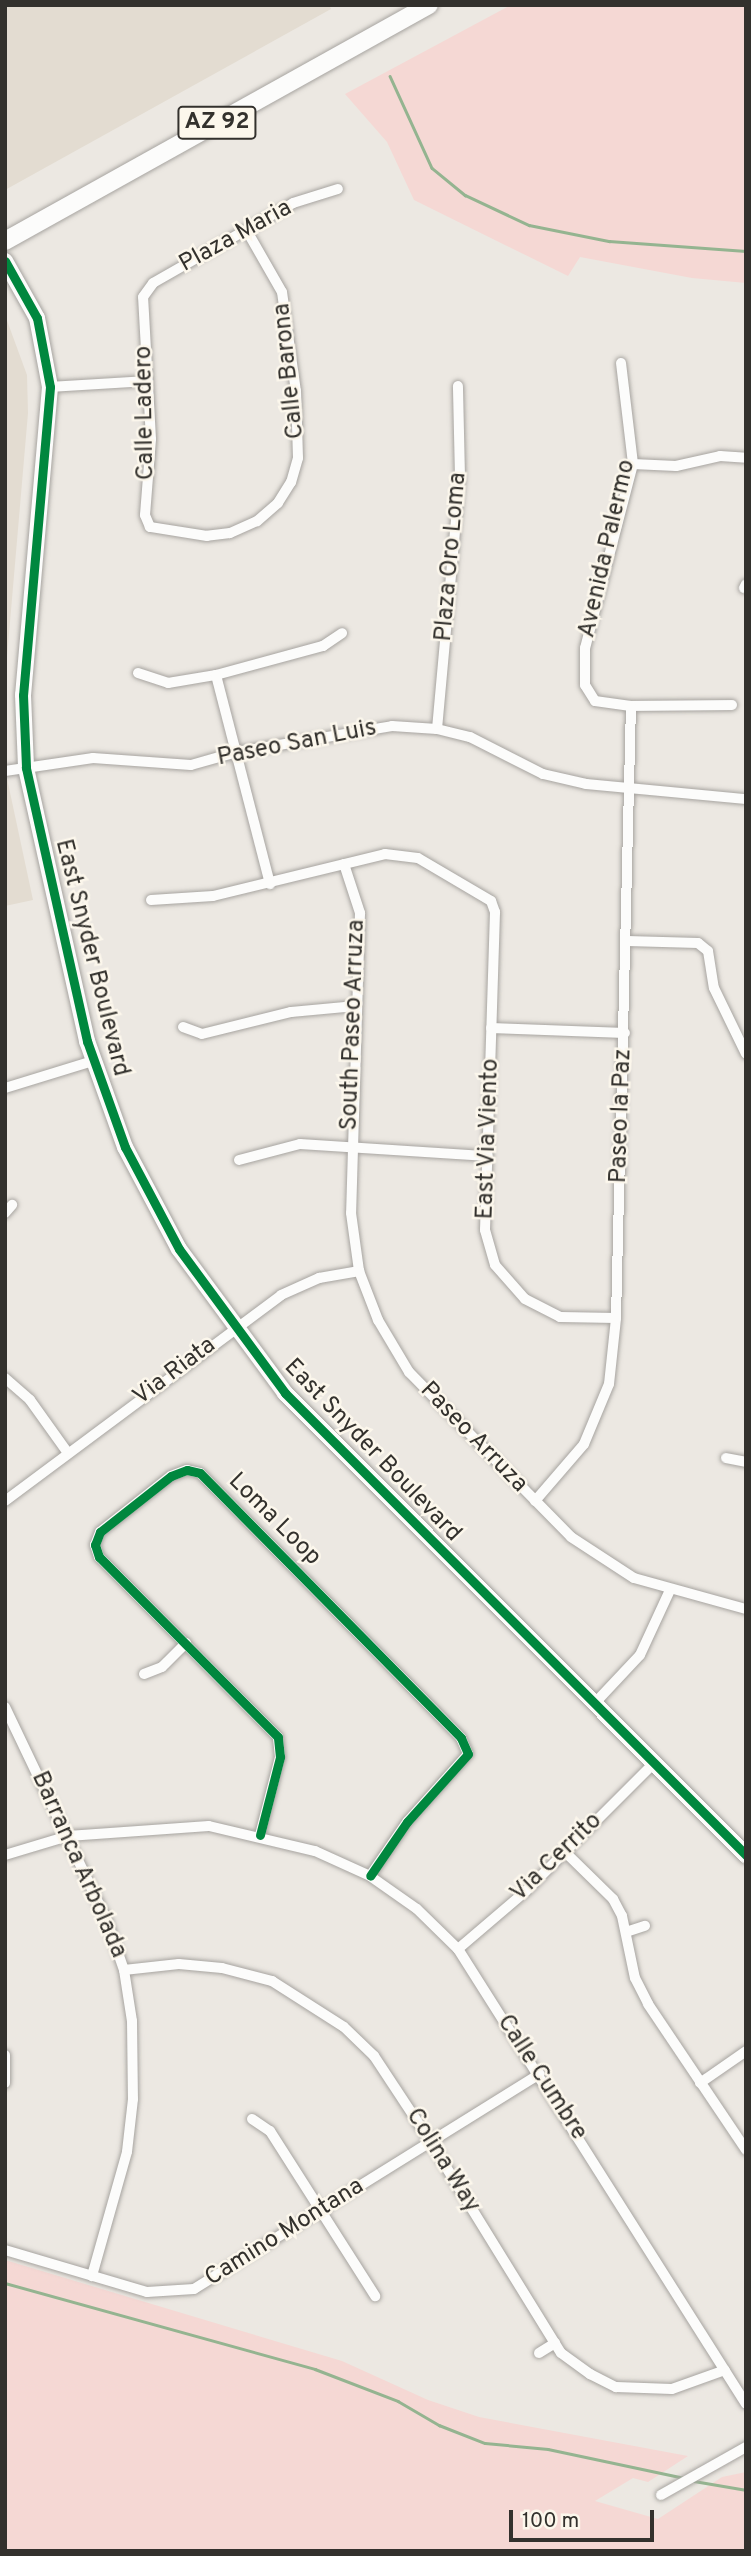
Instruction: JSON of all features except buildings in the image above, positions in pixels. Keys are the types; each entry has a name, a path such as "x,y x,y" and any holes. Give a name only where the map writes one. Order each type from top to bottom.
{"main road":[{"name":"AZ 92","path":"5,242 429,5"}],"street":[{"name":"Plaza Maria","path":"143,298 153,283 293,203 338,189"},
{"name":"Calle Barona","path":"150,527 207,536 230,533 267,512 291,482 298,458 296,391 282,292 247,231"},
{"name":"East Snyder Boulevard","path":"5,261 37,318 50,387 23,695 26,768 50,889 93,1061 125,1147 180,1249 234,1328 338,1450 746,1855"},
{"name":"Calle Ladero","path":"143,298 151,439 145,514 150,527"},
{"name":"Avenida Palermo","path":"621,363 633,464 586,648 588,693 595,701 631,706"},
{"path":"50,387 147,381"},
{"name":"Plaza Oro Loma","path":"438,729 460,477 458,386"},
{"path":"633,464 676,466 720,456 746,458"},
{"path":"138,673 168,683 216,675 323,646 342,633"},
{"path":"216,675 270,884"},
{"path":"631,706 732,705"},
{"name":"Paseo la Paz","path":"535,1500 584,1444 598,1418 609,1384 615,1318 625,1032 631,706"},
{"name":"Paseo San Luis","path":"5,771 93,758 191,765 237,752 355,730 438,729 470,737 544,774 630,789 746,799"},
{"name":"East Via Viento","path":"151,900 213,897 385,854 418,858 491,901 495,912 485,1230 495,1265 525,1299 560,1317 615,1318"},
{"name":"South Paseo Arruza","path":"344,864 360,913 350,1145"},
{"path":"627,941 698,943 708,951 718,998 746,1054"},
{"path":"183,1027 202,1034 291,1012 356,1006"},
{"path":"491,1028 625,1032"},
{"path":"5,1088 93,1061"},
{"path":"239,1160 300,1144 350,1145 488,1156"},
{"name":"Paseo Arruza","path":"350,1145 351,1213 359,1270 378,1320 409,1373 535,1500 603,1561 670,1590 746,1609"},
{"name":"Via Riata","path":"5,1501 281,1295 319,1278 359,1270"},
{"path":"5,1378 30,1399 68,1453"},
{"path":"726,1458 746,1462"},
{"name":"Loma Loop","path":"260,1835 280,1757 278,1737 99,1557 95,1545 100,1532 172,1476 187,1470 200,1473 460,1738 468,1754 407,1822 370,1875"},
{"path":"594,1704 640,1655 670,1590"},
{"path":"144,1674 162,1667 186,1643"},
{"name":"Barranca Arbolada","path":"5,1707 68,1836 124,1970 132,2021 133,2099 127,2151 92,2276"},
{"name":"Via Cerrito","path":"458,1949 653,1764"},
{"name":"Calle Cumbre","path":"5,1855 68,1836 209,1826 260,1835 315,1851 370,1875 417,1909 458,1949 540,2074 746,2404"},
{"path":"564,1851 612,1899 626,1932 635,1978 648,2004 746,2150"},
{"path":"626,1932 645,1926"},
{"name":"Colina Way","path":"124,1970 179,1965 222,1968 272,1982 308,2000 374,2056 561,2353 616,2387 672,2389 725,2370"},
{"path":"700,2083 746,2051"},
{"path":"5,2055 5,2083"},
{"name":"Camino Montana","path":"5,2250 147,2292 194,2289 322,2212 430,2141 540,2074"},
{"path":"252,2119 270,2131 376,2296"},
{"path":"538,2353 555,2343"},
{"path":"661,2495 746,2447"}],"shaded area":[{"path":"5,5 329,5 331,9 5,190"},
{"path":"511,5 746,5 746,283 692,278 580,257 568,276 414,200 387,142 345,94"},
{"path":"5,315 27,375 28,413 5,680"},
{"path":"5,769 33,900 5,906"},
{"path":"5,2260 342,2361 428,2400 479,2417 688,2456 648,2482 633,2478 595,2501 658,2519 722,2477 746,2472 746,2551 5,2551"}],"waterway":[{"path":"390,76 432,168 465,195 529,225 609,241 746,251"},
{"path":"5,2283 315,2369 398,2401 439,2425 485,2443 548,2449 684,2478"},
{"path":"694,2481 746,2490"}],"cycle path":[{"path":"5,261 37,318 50,387 23,695 26,768 87,1041 125,1147 179,1249 285,1393 746,1855"},
{"path":"260,1835 280,1757 278,1737 99,1557 95,1545 100,1532 171,1476 187,1470 200,1473 461,1738 468,1754 407,1822 370,1876"}]}
